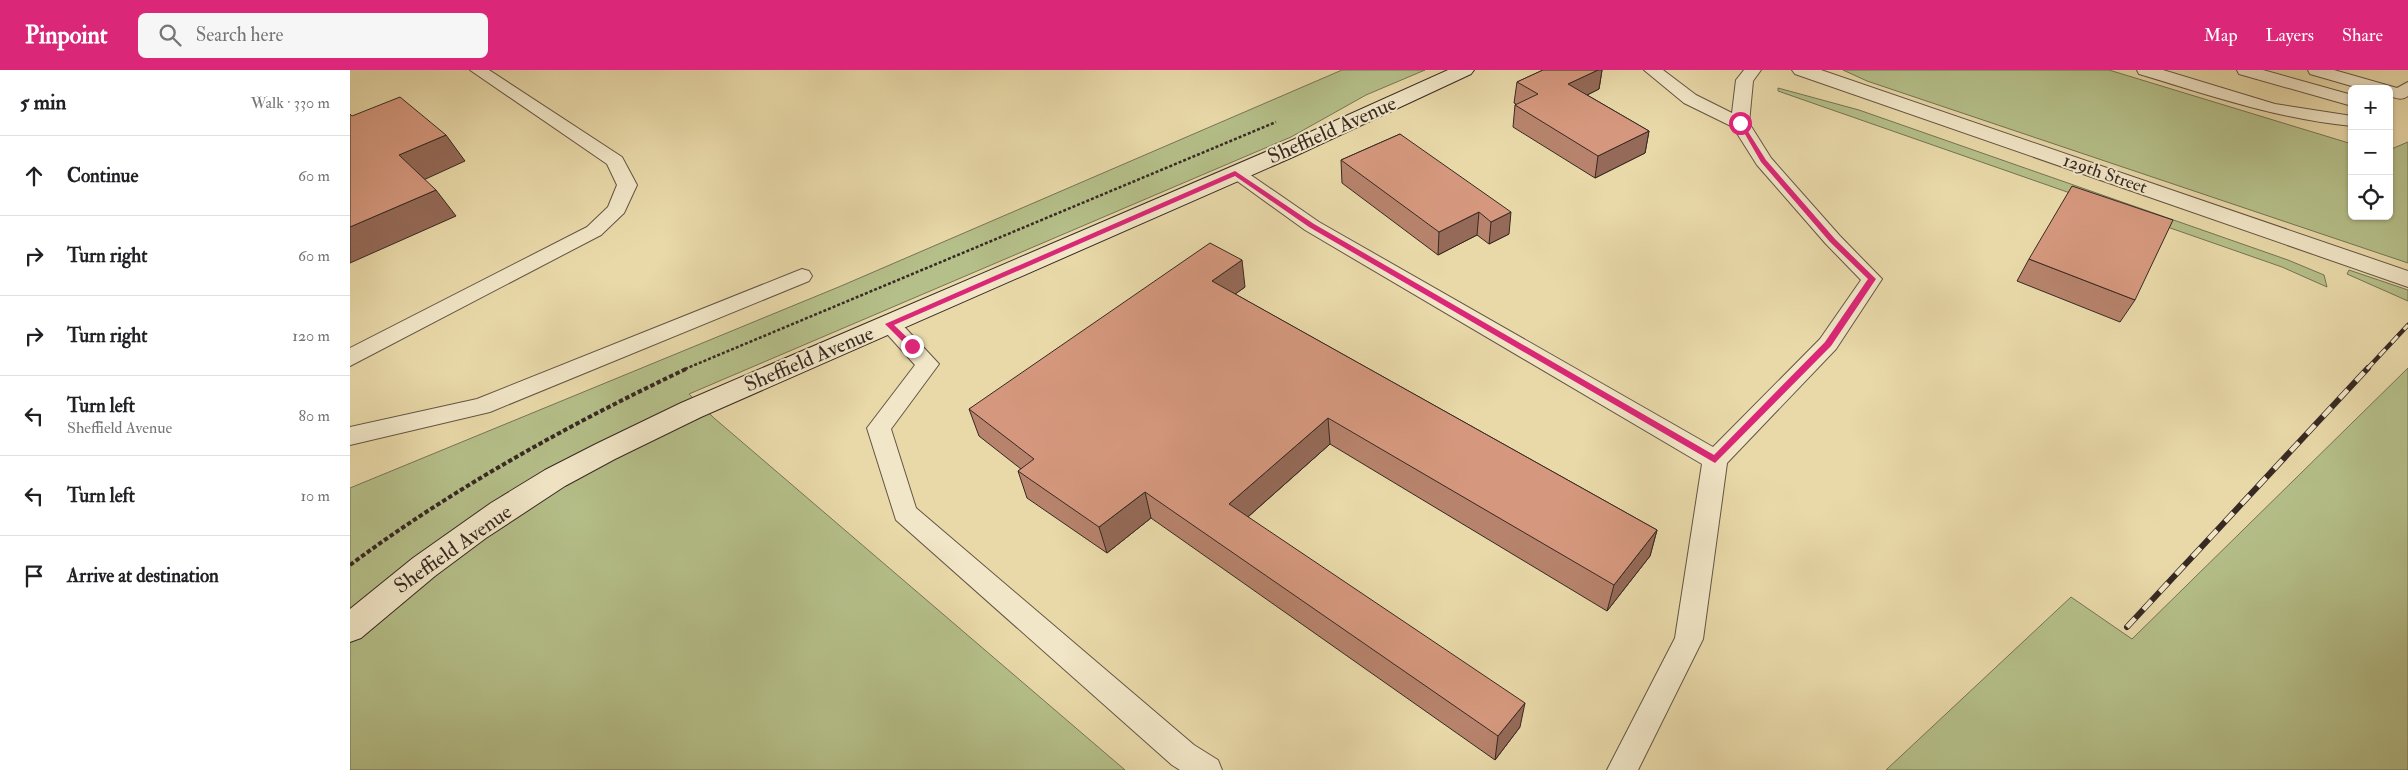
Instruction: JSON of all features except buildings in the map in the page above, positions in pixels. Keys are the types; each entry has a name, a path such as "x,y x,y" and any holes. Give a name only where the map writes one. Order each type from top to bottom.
{"main road":[{"name":"Sheffield Avenue","path":"353,621 468,536 555,478 691,410 1235,173 1464,70"},
{"name":"129th Street","path":"1802,70 2408,279"}],"lane":[{"path":"350,358 594,231 618,210 627,185 615,161 478,70"},
{"path":"1622,770 1689,639 1715,460 1828,344 1872,279 1833,240 1764,161 1740,123 1690,99 1652,70"},
{"path":"1740,123 1745,80 1753,70"},
{"path":"2145,70 2238,98 2326,120 2348,121"},
{"path":"2245,70 2348,100"},
{"path":"2316,70 2368,85"},
{"path":"1235,173 1312,226 1505,336 1715,460"},
{"path":"350,436 482,406 802,276"},
{"path":"889,324 928,364 879,428 905,513 1183,755 1207,770"}],"green space":[{"path":"1342,70 1425,70 1366,95 1291,137 689,394 714,418 1125,770 350,770 350,488 841,286"},
{"path":"1843,70 2109,70 2348,143 2348,220 2393,220 2393,148 2408,142 2408,263 1867,81"},
{"path":"1778,88 1859,110 2288,260 2324,275 2327,287 2282,267 1778,91"},
{"path":"2349,270 2408,290 2408,301 2347,274"},
{"path":"2408,368 2408,770 1886,770 2071,597 2132,639"}],"railway":[{"path":"2367,369 2408,325"},
{"path":"2127,627 2368,368"}],"route":[{"path":"912,346 889,324 1235,173 1312,226 1715,460 1828,344 1872,279 1833,240 1764,161 1740,123"}]}
